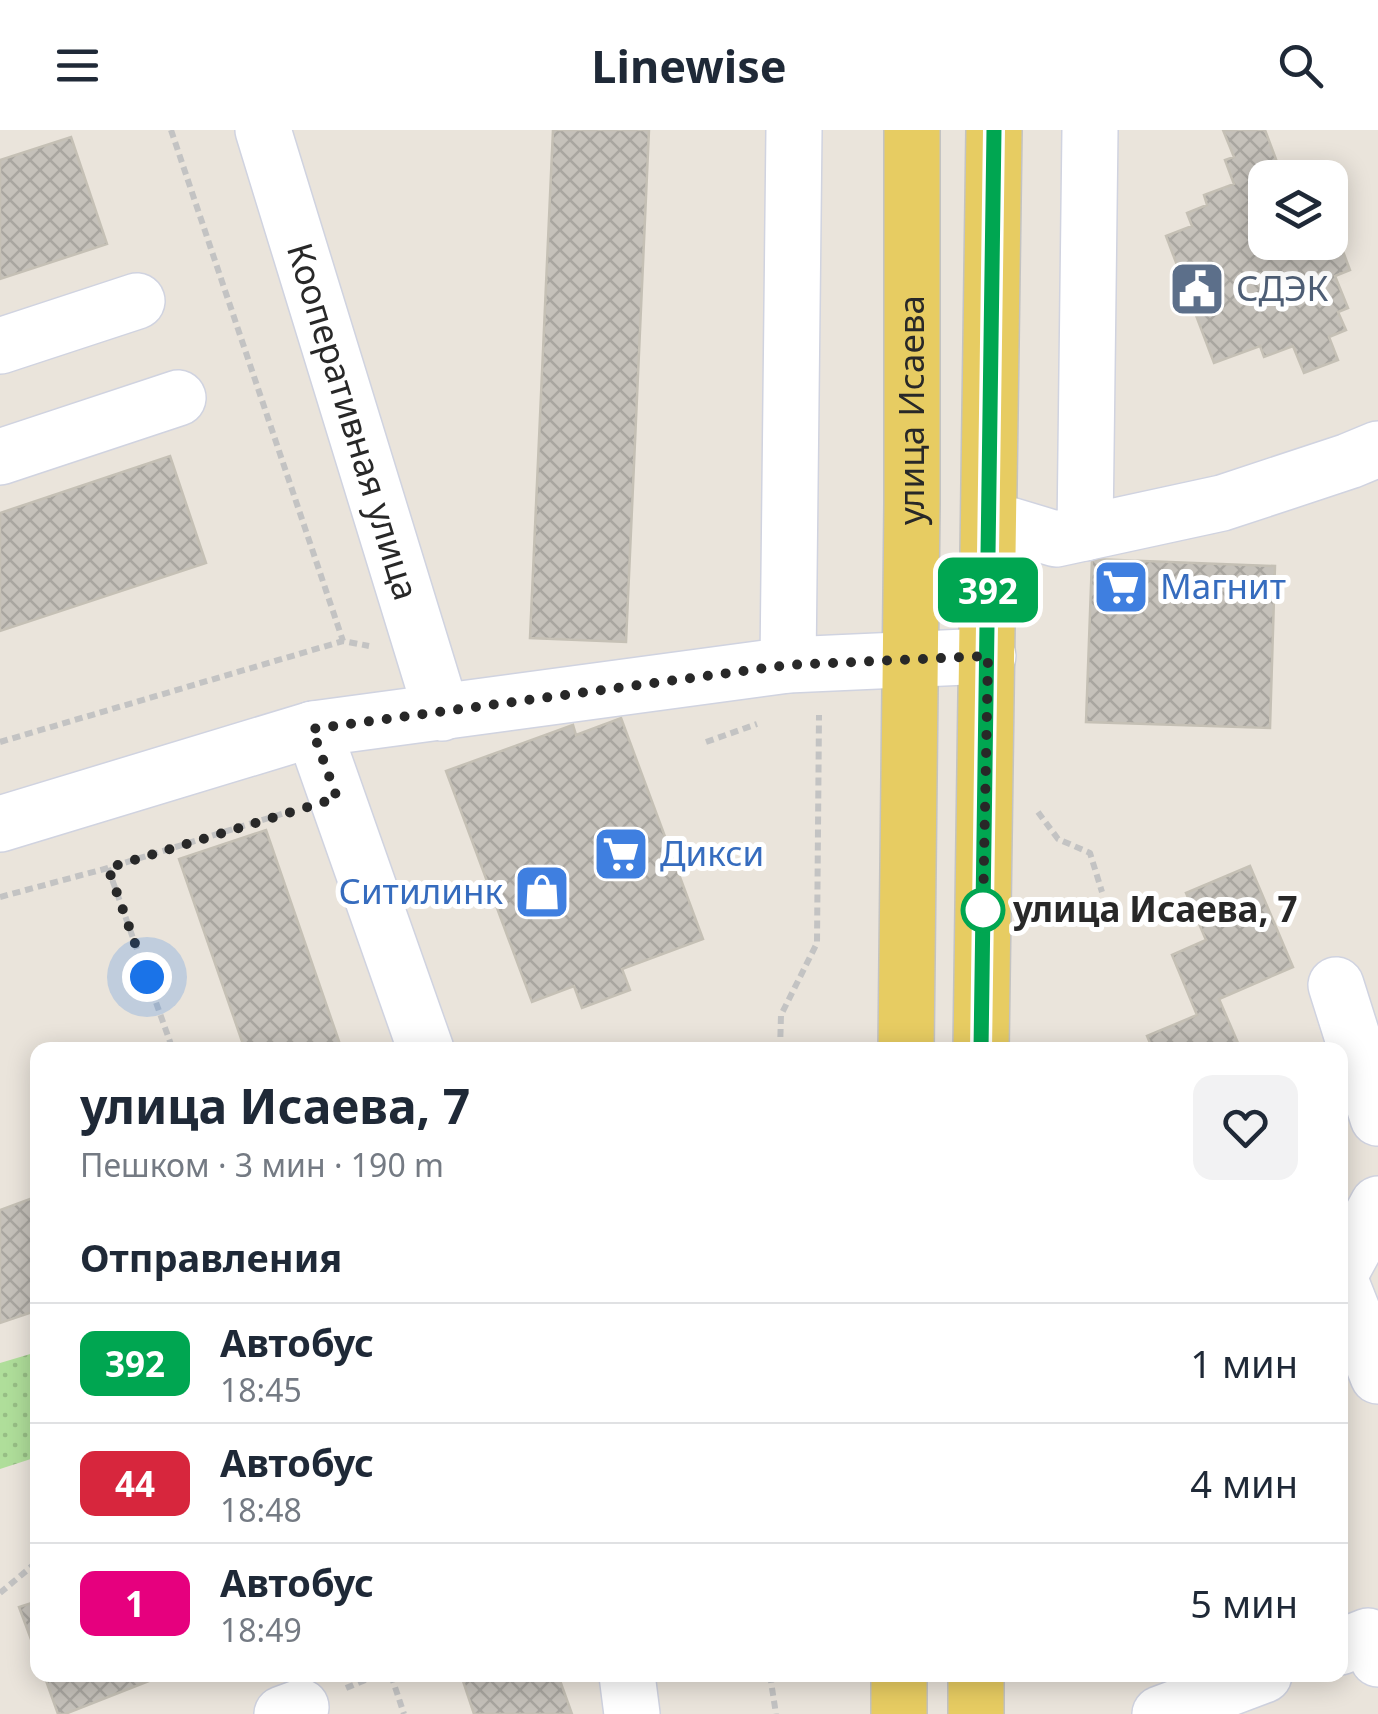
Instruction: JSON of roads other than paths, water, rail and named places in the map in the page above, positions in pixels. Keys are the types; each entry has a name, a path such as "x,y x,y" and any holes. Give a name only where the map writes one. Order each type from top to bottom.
{"main road":[{"name":"улица Исаева","path":"906,1042 912,130"},
{"path":"981,1042 994,130"},
{"path":"898,1714 899,1682"},
{"path":"976,1682 976,1714"}],"street":[{"name":"Кооперативная улица","path":"264,130 442,712"},
{"path":"794,130 804,664"},
{"path":"1085,533 1090,130"},
{"path":"0,346 137,301"},
{"path":"0,457 178,398"},
{"path":"989,519 1056,539 1222,503 1378,448"},
{"path":"0,824 312,729 804,664 988,656"},
{"path":"312,729 423,1042"},
{"path":"1336,986 1378,1118"},
{"path":"1348,1262 1378,1204"},
{"path":"1348,1298 1378,1376"},
{"path":"628,1682 632,1714"},
{"path":"1160,1714 1245,1682"}],"place":[{"name":"СДЭК","path":"1197,289"},
{"name":"Магнит","path":"1121,587"},
{"name":"Дикси","path":"621,854"},
{"name":"Ситилинк","path":"542,892"},
{"name":"улица Исаева, 7","path":"983,910"}]}
